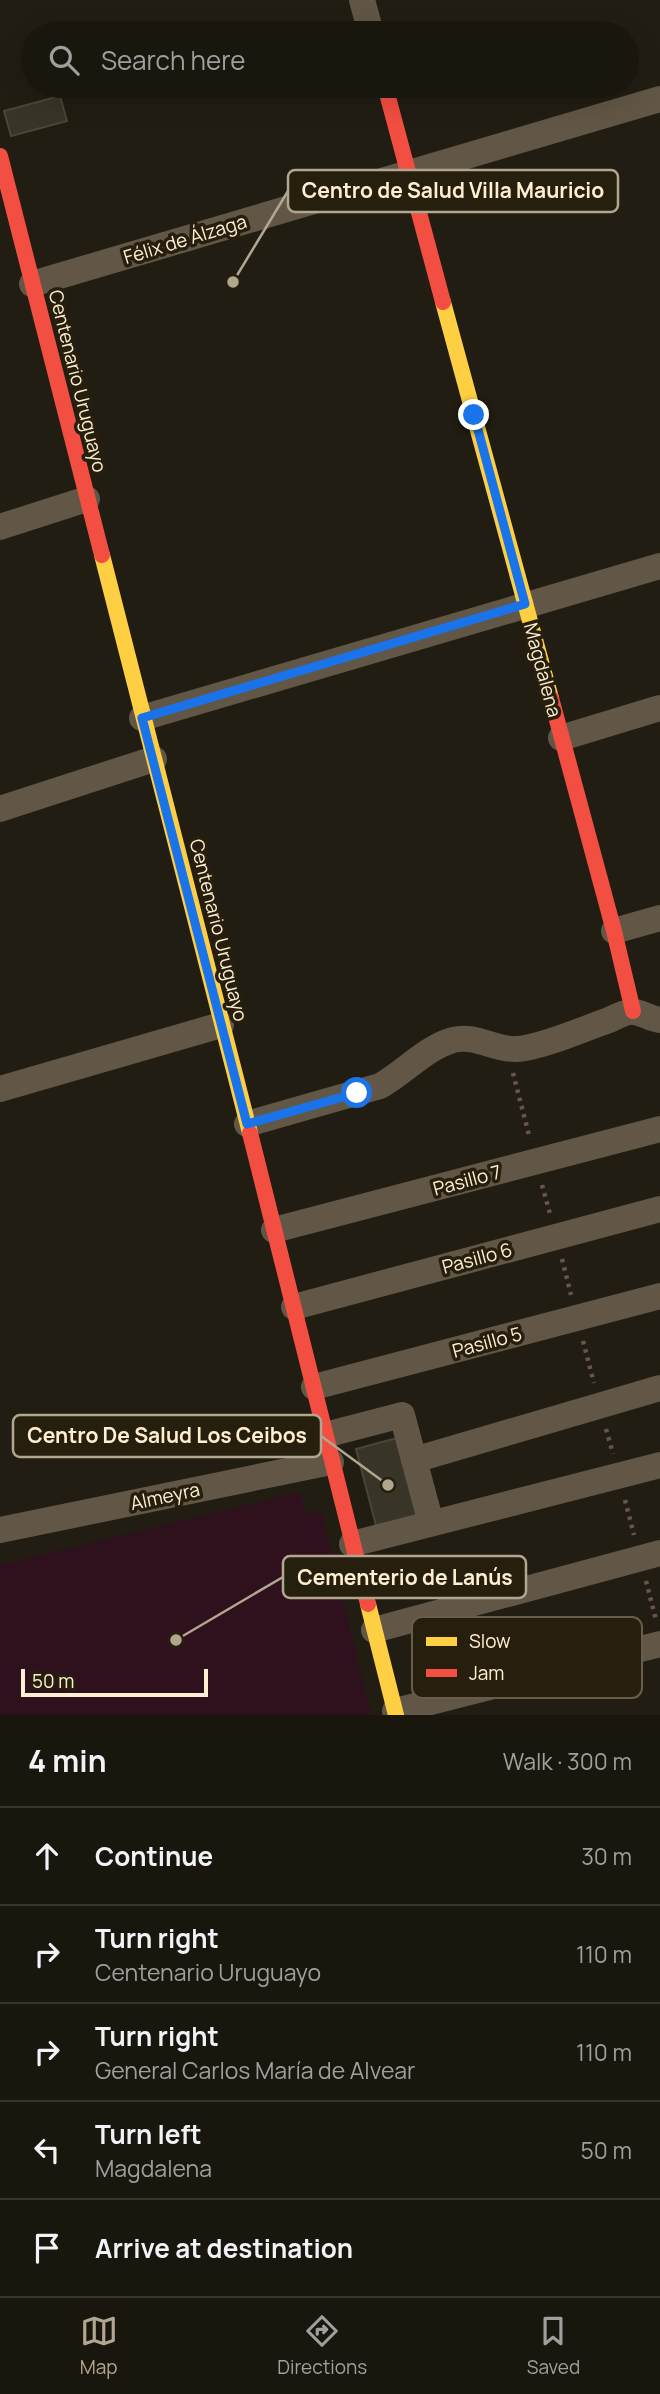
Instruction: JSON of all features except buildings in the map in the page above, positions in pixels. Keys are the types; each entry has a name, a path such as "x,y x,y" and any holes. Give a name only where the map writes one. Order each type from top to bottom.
{"main road":[{"name":"Magdalena","path":"388,98 614,931 633,1011"},
{"name":"Centenario Uruguayo","path":"0,156 395,1713"}],"street":[{"path":"362,0 368,21"},
{"name":"Félix de Álzaga","path":"32,284 660,99"},
{"path":"0,527 87,499"},
{"path":"142,718 660,566"},
{"path":"561,738 660,708"},
{"path":"0,809 154,759"},
{"path":"614,931 660,918"},
{"path":"247,1124 380,1086 437,1047 452,1040 468,1038 490,1042 506,1049 526,1049 633,1011 660,1020"},
{"path":"0,1089 221,1025"},
{"name":"Pasillo 7","path":"274,1230 660,1129"},
{"name":"Pasillo 6","path":"294,1307 660,1209"},
{"name":"Pasillo 5","path":"314,1387 660,1296"},
{"path":"414,1460 660,1388"},
{"path":"325,1435 402,1415 431,1523"},
{"name":"Almeyra","path":"0,1530 331,1462"},
{"path":"352,1544 660,1465"},
{"path":"421,1617 660,1553"},
{"path":"373,1630 412,1620"},
{"path":"642,1649 660,1644"},
{"path":"395,1713 453,1698"}],"shaded area":[{"path":"300,1492 305,1512 322,1513 371,1715 0,1715 0,1565"}],"traffic: slow":[{"path":"443,302 551,698"},
{"path":"102,555 250,1133"},
{"path":"368,1604 396,1715"}],"traffic: jam":[{"path":"388,98 443,302"},
{"path":"0,156 102,555"},
{"path":"551,698 633,1011"},
{"path":"250,1133 368,1604"}],"place":[{"name":"Centro de Salud Villa Mauricio","path":"233,282"},
{"name":"Centro De Salud Los Ceibos","path":"388,1485"},
{"name":"Cementerio de Lanús","path":"176,1640"}],"route":[{"path":"357,1093 247,1124 142,718 525,604 474,415"}]}
